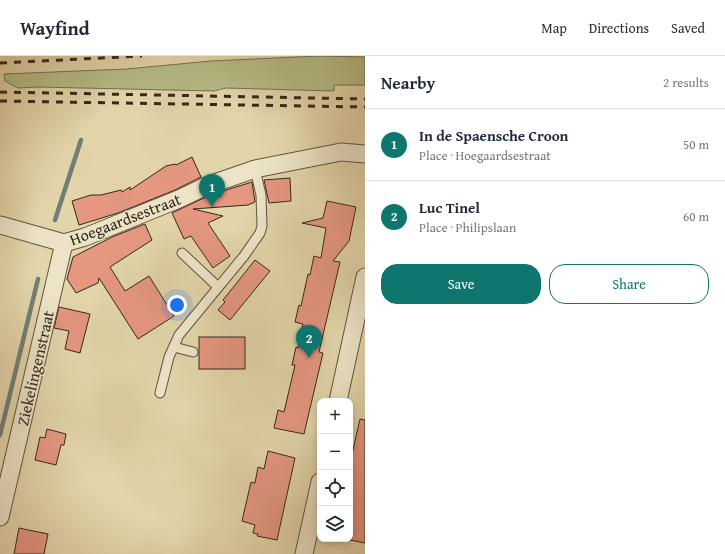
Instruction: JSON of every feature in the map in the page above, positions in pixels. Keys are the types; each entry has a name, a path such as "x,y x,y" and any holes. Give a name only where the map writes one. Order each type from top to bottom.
{"street":[{"name":"Hoegaardsestraat","path":"0,225 64,243 92,234 179,199 206,186 255,170 341,152 365,154"},
{"name":"Ziekelingenstraat","path":"0,517 64,243"},
{"path":"339,398 360,325 365,277"},
{"path":"304,554 317,496"}],"lane":[{"path":"160,394 169,357 179,335 244,256 260,233 262,226 261,195 255,170"},
{"path":"182,253 218,287"},
{"path":"174,347 193,352"}],"green space":[{"path":"320,56 365,57 365,85 334,85 334,91 226,88 214,91 38,87 18,88 5,81 4,74 126,69 211,61"}],"building":[{"path":"192,157 201,177 175,190 118,213 79,225 72,201 91,195 101,195 121,190 122,192 130,187 130,190 166,166 176,165"},
{"path":"290,178 291,201 269,203 264,180"},
{"path":"252,182 255,202 248,205 193,209 223,216 208,223 230,256 213,268 191,236 184,239 172,213 210,195"},
{"path":"327,201 356,207 349,241 333,261 340,262 319,352 323,353 304,434 274,428 278,410 284,412 295,365 292,365 296,347 298,348 303,324 295,322 299,305 301,306 308,274 310,275 314,256 321,258 326,228 302,223 323,218"},
{"path":"145,224 152,240 110,267 125,291 149,276 174,316 138,339 99,278 98,283 76,293 67,279 73,257 112,237"},
{"path":"255,260 270,271 230,320 218,310 225,302 223,300"},
{"path":"59,307 90,314 80,353 65,349 69,331 54,328"},
{"path":"199,337 245,337 245,369 199,369"},
{"path":"360,419 365,420 365,543 353,541 353,450"},
{"path":"47,429 66,434 64,445 61,445 56,465 35,460 40,437 45,438"},
{"path":"268,451 295,458 277,540 257,536 258,534 253,533 255,525 242,521 251,482 255,483 258,467 264,469"},
{"path":"19,528 48,534 44,554 14,554"}],"waterway":[{"path":"55,220 81,140"},
{"path":"0,435 38,279"}],"railway":[{"path":"0,63 142,56"},
{"path":"0,92 365,99"},
{"path":"0,101 365,107"}],"place":[{"name":"In de Spaensche Croon","path":"212,207"},
{"name":"Luc Tinel","path":"309,358"}]}
